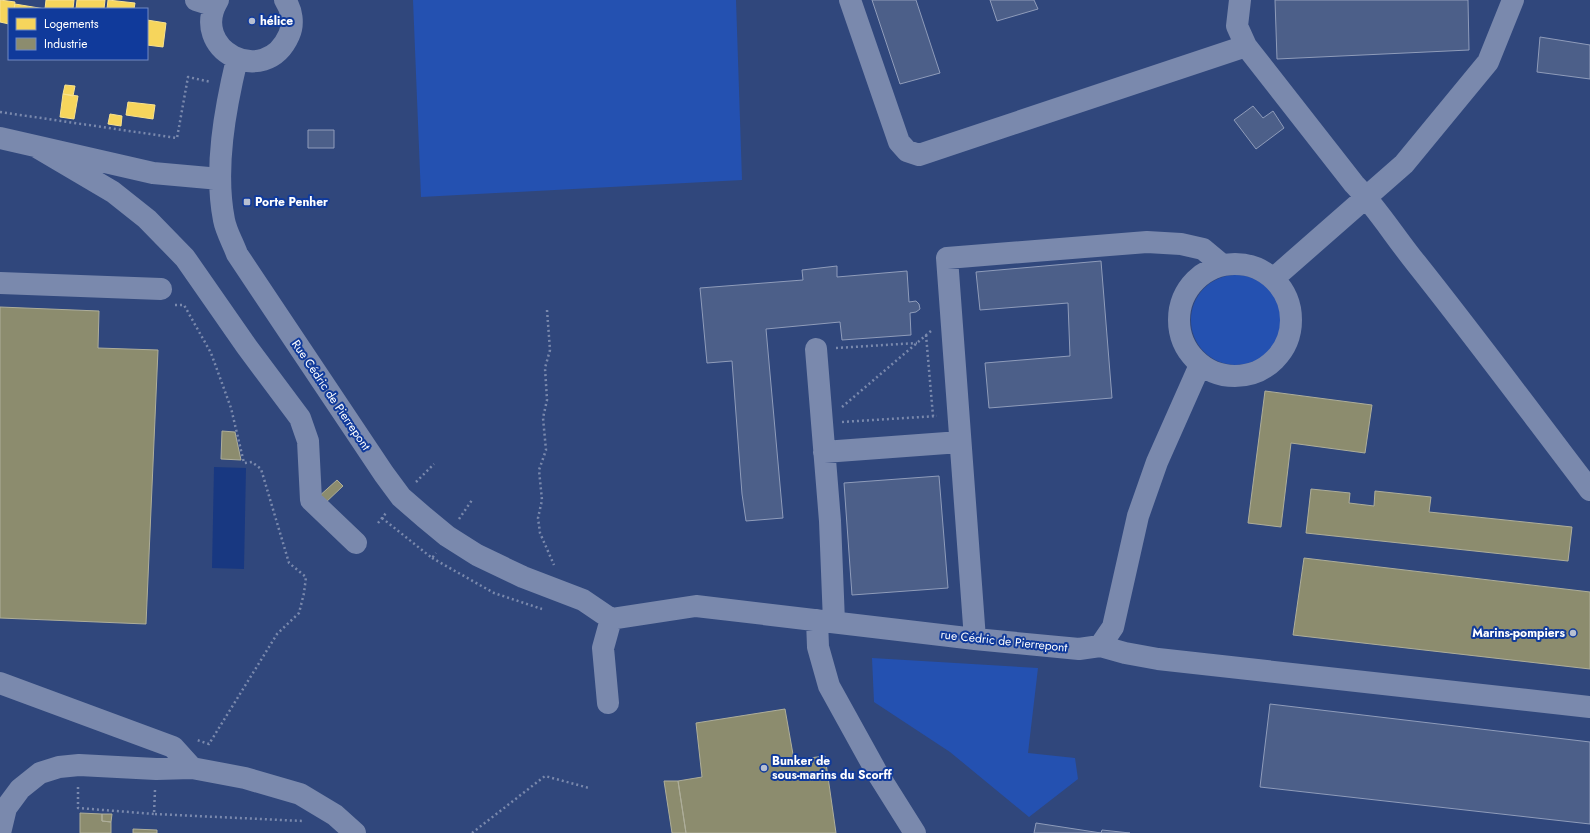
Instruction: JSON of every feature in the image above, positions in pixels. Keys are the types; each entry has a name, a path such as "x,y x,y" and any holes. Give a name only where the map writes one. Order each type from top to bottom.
{"street":[{"path":"850,0 899,142 907,151 919,155 1246,46"},
{"path":"1240,0 1237,26 1246,46 1354,184 1367,197 1590,490"},
{"path":"1274,278 1404,164 1488,62 1513,0"},
{"path":"210,2 213,32 218,43 226,53 238,59 251,62 264,60 276,54 286,44 291,31 292,6"},
{"name":"Rue Cédric de Pierrepont","path":"238,59 231,85 225,119 220,179 224,221 237,254 379,467 401,497 447,536 477,555 523,577 583,600 611,619"},
{"path":"0,138 153,173 220,179"},
{"path":"35,146 114,192 148,219 184,258 246,347 300,418 308,441 311,500 356,543"},
{"path":"975,639 947,258 1147,242 1181,244 1203,249 1221,264"},
{"path":"1240,263 1258,267 1274,278 1286,292 1292,310 1292,330 1285,347 1273,362 1257,372 1239,376 1220,374 1200,365 1190,353 1181,337 1179,319 1182,301 1191,284 1204,272 1221,264 1240,263"},
{"path":"0,283 167,297"},
{"path":"816,349 830,521 825,621 818,647 829,686 876,771 915,833"},
{"path":"1200,365 1157,462 1138,516 1113,627 1100,646 1125,653 1158,659 1590,707"},
{"path":"824,452 960,442"},
{"name":"rue Cédric de Pierrepont","path":"611,619 696,606 975,639 1079,649 1100,646"},
{"path":"608,703 603,648 611,619"},
{"path":"0,683 173,747 192,768"},
{"path":"0,833 6,808 20,788 40,773 79,765 156,769 192,768 245,778 300,794 335,815 355,833"}],"path":[{"path":"0,112 177,138 188,77 231,85"},
{"path":"167,297 184,305 211,353 231,408 244,462 252,462 262,469 289,563 306,577 299,613 277,634 209,744 192,738"},
{"path":"432,558 494,593 543,609 555,568 540,533 538,518 542,500 539,470 546,450 543,418 547,400 545,368 550,350 547,310"},
{"path":"822,424 952,314"},
{"path":"926,335 933,416"},
{"path":"816,349 917,343"},
{"path":"822,424 958,415"},
{"path":"156,769 154,814 305,822"},
{"path":"472,833 545,776 589,788"}],"shaded area":[{"path":"413,0 736,0 742,180 421,197"},
{"path":"1236,275 1253,279 1268,288 1277,303 1281,320 1277,337 1268,352 1253,361 1236,365 1219,361 1204,352 1195,337 1191,320 1195,303 1204,288 1219,279"},
{"path":"214,467 246,468 244,569 212,568"},
{"path":"872,658 1038,668 1028,753 1075,758 1078,779 1029,817 950,752 874,702"}],"building: Logements":[{"path":"0,0 15,2 14,8 8,8 8,24 0,22"},
{"path":"46,0 74,0 73,8 45,8"},
{"path":"77,0 105,0 104,8 76,8"},
{"path":"108,0 135,3 134,8 107,8"},
{"path":"15,4 39,8 14,8"},
{"path":"148,20 166,23 163,47 148,45"},
{"path":"65,85 75,86 73,96 63,94"},
{"path":"63,94 78,96 74,119 60,117"},
{"path":"128,102 155,105 153,119 126,115"},
{"path":"110,114 122,116 121,126 108,124"}],"building: Industrie":[{"path":"0,307 99,311 98,348 158,350 146,624 0,618"},
{"path":"1265,391 1372,405 1365,453 1291,443 1281,527 1248,523"},
{"path":"222,431 235,432 241,460 221,459"},
{"path":"337,480 343,486 323,505 317,498"},
{"path":"1311,489 1350,493 1349,503 1374,506 1375,491 1431,497 1429,512 1572,527 1568,561 1306,533"},
{"path":"1304,558 1590,592 1590,669 1293,635"},
{"name":"Bunker de sous-marins du Scorff","path":"785,709 794,760 825,756 836,833 686,833 678,781 702,777 696,723"},
{"path":"664,781 678,781 686,833 672,833"},
{"path":"80,813 102,814 102,821 111,822 111,833 80,833"},
{"path":"102,814 112,814 111,822 102,821"},
{"path":"133,829 157,830 157,833 133,833"}],"building: Autres":[{"path":"872,0 916,0 940,73 900,84"},
{"path":"990,0 1034,0 1038,9 997,21"},
{"path":"1275,0 1468,0 1469,50 1277,59"},
{"path":"1540,37 1590,45 1590,79 1537,72"},
{"path":"1253,106 1263,118 1273,111 1284,128 1256,149 1234,120"},
{"path":"308,130 334,130 334,148 308,148"},
{"path":"1101,261 1112,398 989,408 985,363 1070,356 1068,303 980,310 976,272"},
{"path":"837,266 837,277 907,271 909,302 916,301 919,304 920,309 916,312 910,313 911,335 842,340 840,322 766,329 783,518 746,521 742,494 732,361 707,363 700,288 803,280 802,270"},
{"path":"939,476 948,588 852,595 844,483"},
{"path":"1270,704 1590,742 1590,824 1260,787"},
{"path":"1036,823 1101,833 1034,833"},
{"path":"1102,830 1130,833 1101,833"}],"place":[{"name":"hélice","path":"252,21"},
{"name":"Porte Penher","path":"247,202"},
{"name":"Marins-pompiers","path":"1573,633"},
{"name":"Bunker de sous-marins du Scorff","path":"764,768"}]}
